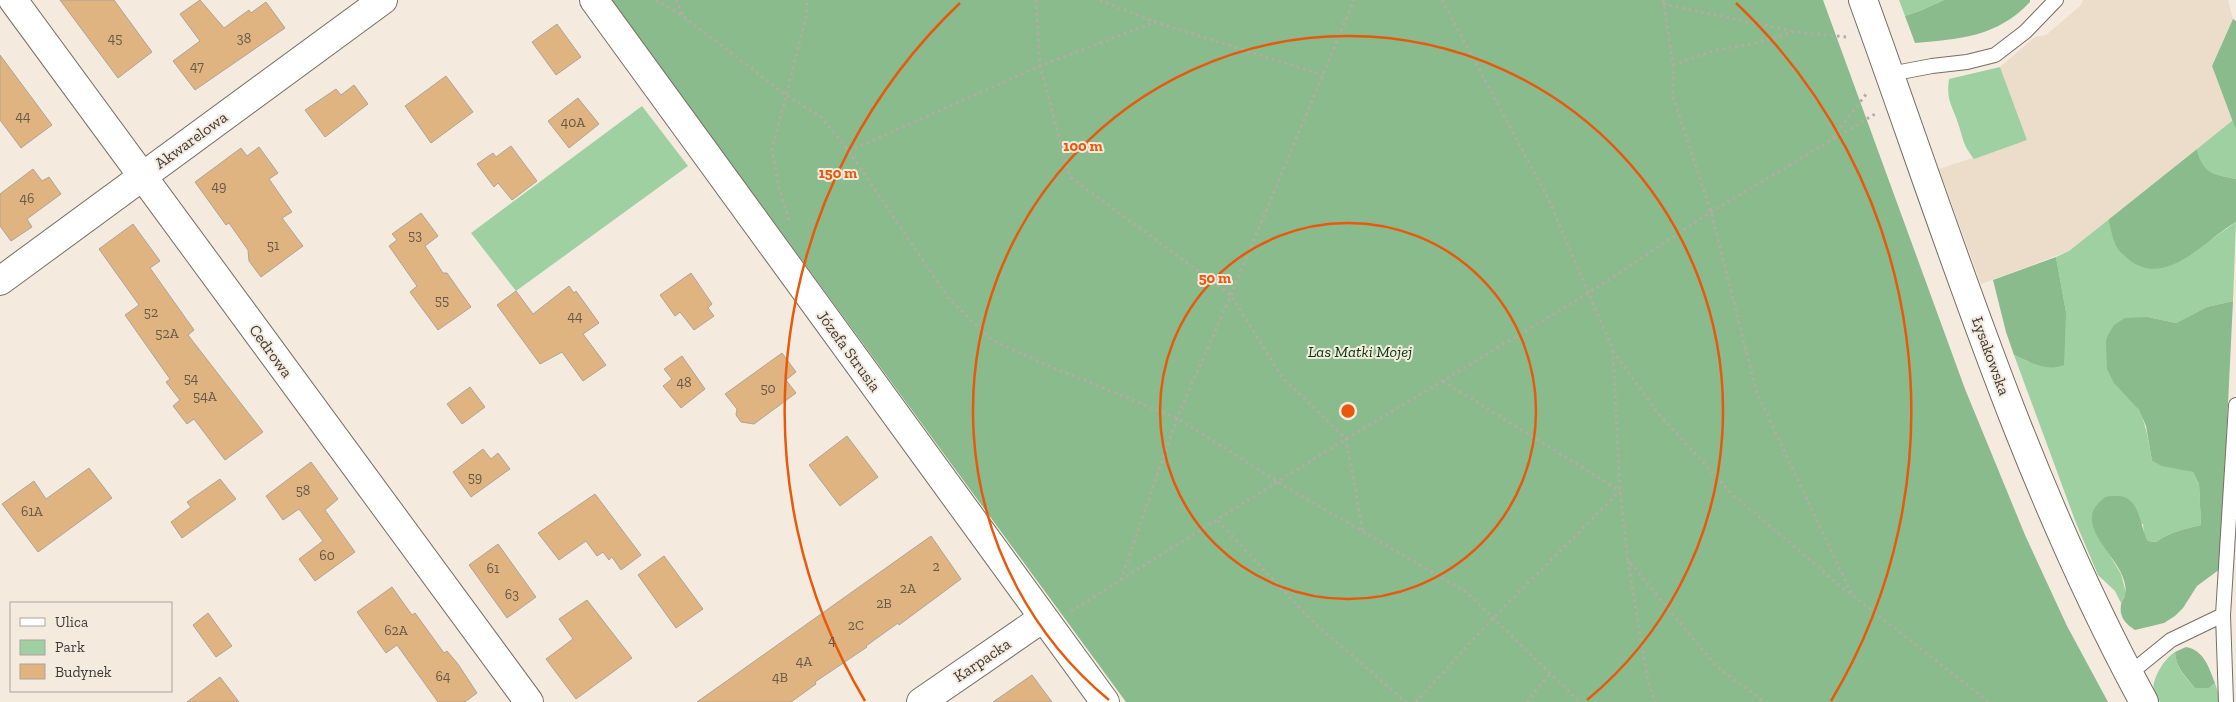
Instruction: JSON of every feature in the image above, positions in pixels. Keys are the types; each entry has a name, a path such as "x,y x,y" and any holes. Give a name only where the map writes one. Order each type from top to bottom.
{"street":[{"name":"Cedrowa","path":"13,0 529,702"},
{"name":"Akwarelowa","path":"0,281 383,0"},
{"name":"Józefa Strusia","path":"594,0 1105,702"},
{"name":"Łysakowska","path":"1863,0 2026,452 2088,593 2144,702"},
{"name":"Karpacka","path":"921,702 1042,618"}],"lane":[{"path":"1890,74 1967,62 1995,55 2025,32 2056,0"},
{"path":"2226,702 2223,615 2236,405"},
{"path":"2129,674 2171,640 2223,615"}],"path":[{"path":"656,0 684,17 786,95 821,117 849,151 949,298 992,340 1049,366 1177,418 1278,482 1466,592 1580,702"},
{"path":"676,0 684,17"},
{"path":"790,222 779,188 772,150 806,17 807,0"},
{"path":"1036,0 1040,66 1070,177 1231,295 1282,377 1346,439 1363,532"},
{"path":"1100,0 1155,22 1323,76"},
{"path":"1121,580 1177,418 1231,295 1354,0"},
{"path":"1442,0 1548,198 1587,294 1613,350 1657,412 1732,493 1852,596 1989,702"},
{"path":"1847,37 1793,32 1663,2 1673,65 1673,96 1711,212 1757,393 1852,596"},
{"path":"849,151 1040,66 1155,22"},
{"path":"1673,65 1716,50 1752,44 1793,32"},
{"path":"1832,140 1867,93"},
{"path":"1042,618 1061,617 1346,439 1587,294 1711,212 1875,114"},
{"path":"1613,350 1620,491 1628,560 1648,681 1655,702"},
{"path":"1443,382 1620,491"},
{"path":"1416,702 1493,618 1620,491"},
{"path":"1218,520 1313,622 1406,702"},
{"path":"1628,560 1715,665 1764,702"},
{"path":"1527,702 1550,673"}],"shaded area":[{"path":"2083,0 2228,0 2233,19 2212,66 2233,120 2069,251 1981,284 1939,169 2027,140 2000,67 2035,37 2046,35 2080,6"}],"green space":[{"name":"Las Matki Mojej","path":"611,0 1823,0 1965,389 2025,535 2067,626 2108,702 1126,702"},
{"path":"1899,0 1944,0 1905,16"},
{"path":"1944,0 2030,0 2030,2 2004,23 1977,34 1947,40 1915,43 1905,16"},
{"path":"2233,19 2236,21 2236,130 2212,66"},
{"path":"2000,67 2027,140 1974,159 1965,145 1950,102 1948,92 1949,79"},
{"path":"642,106 688,166 516,291 471,233"},
{"path":"2233,120 2236,130 2236,179 2215,174 2206,169 2199,158 2197,149"},
{"path":"2197,149 2202,164 2210,172 2236,179 2236,222 2197,250 2169,266 2155,269 2140,266 2118,249 2108,220"},
{"path":"2108,220 2118,249 2212,239 2236,222 2233,301 2207,307 2176,323 2148,317 2108,357 2111,375 2140,412 2146,430 2152,461 2167,467 2193,472 2199,484 2201,525 2172,533 2156,542 2148,541 2144,534 2143,524 2097,534 2121,574 2126,593 2121,603 2115,591 2098,575 2076,523 2014,355 2029,362 2066,312 2056,257 2069,251"},
{"path":"2056,257 2066,312 2064,365 2045,367 2014,355 2006,332 1993,280"},
{"path":"2233,301 2220,569 2197,586 2183,608 2175,616 2164,623 2135,630 2128,625 2122,616 2121,604 2126,592 2124,582 2119,568 2095,531 2092,524 2093,511 2105,497 2124,497 2130,500 2138,512 2148,541 2156,542 2172,533 2201,525 2199,484 2193,472 2162,466 2152,461 2146,426 2139,410 2114,383 2107,369 2106,341 2114,325 2125,318 2148,317 2176,323 2207,307"},
{"path":"2186,647 2197,652 2205,660 2215,683 2209,688 2195,688 2179,667 2175,652"},
{"path":"2175,652 2179,668 2195,688 2209,688 2215,683 2221,702 2160,702 2154,691 2155,681 2163,664"}],"building":[{"path":"60,0 114,0 152,52 118,78"},
{"path":"200,0 224,28 249,10 251,13 266,2 285,28 195,90 173,61 200,41 180,14"},
{"path":"557,24 581,57 556,75 532,42"},
{"path":"0,55 52,125 21,148 0,120"},
{"path":"446,76 473,112 431,143 405,106"},
{"path":"354,85 368,104 325,137 305,110 336,89 341,95"},
{"path":"578,98 599,124 569,148 548,121"},
{"path":"511,146 537,181 512,200 498,183 494,187 477,164 493,153 496,157"},
{"path":"259,147 278,173 269,179 292,212 282,218 303,246 261,277 249,261 248,250 229,223 226,225 195,182 241,148 247,156"},
{"path":"33,169 42,181 49,177 61,194 27,219 32,227 11,241 0,226 0,194"},
{"path":"421,213 438,236 425,246 443,273 447,273 471,307 438,330 410,292 417,286 389,246 397,240 392,234"},
{"path":"133,224 160,261 150,268 194,330 188,335 263,432 225,460 194,419 187,424 173,406 180,400 166,382 170,379 125,315 139,305 99,249"},
{"path":"691,273 712,304 708,308 714,316 694,330 680,312 675,316 660,295"},
{"path":"569,286 574,293 576,291 599,323 583,334 606,365 583,381 562,352 540,364 497,305 516,291 533,314"},
{"path":"782,353 796,372 786,380 796,393 754,424 741,422 736,415 737,409 725,394"},
{"path":"682,356 705,389 681,408 663,386 672,379 664,369"},
{"path":"470,387 485,407 462,424 447,404"},
{"path":"847,436 878,477 840,506 809,465"},
{"path":"483,449 491,459 498,453 510,469 471,497 453,472"},
{"path":"311,462 338,499 325,510 355,552 315,581 299,559 323,541 299,509 283,520 266,496"},
{"path":"89,468 112,498 38,552 2,504 34,481 46,499"},
{"path":"220,479 236,499 182,538 171,522 191,507 187,502"},
{"path":"595,494 641,555 621,570 612,557 609,560 603,552 597,556 586,541 559,560 538,533"},
{"path":"931,536 961,579 899,625 898,623 867,647 815,682 816,684 791,702 697,702"},
{"path":"498,544 536,597 507,618 469,565"},
{"path":"664,556 703,609 676,628 638,575"},
{"path":"392,587 412,615 415,613 444,653 447,651 458,664 477,693 465,702 438,702 397,645 386,653 357,612"},
{"path":"587,600 632,658 576,699 546,659 573,639 559,619"},
{"path":"208,613 232,646 216,657 193,625"},
{"path":"1032,675 1052,702 993,702"},
{"path":"220,677 239,702 187,702"}]}
